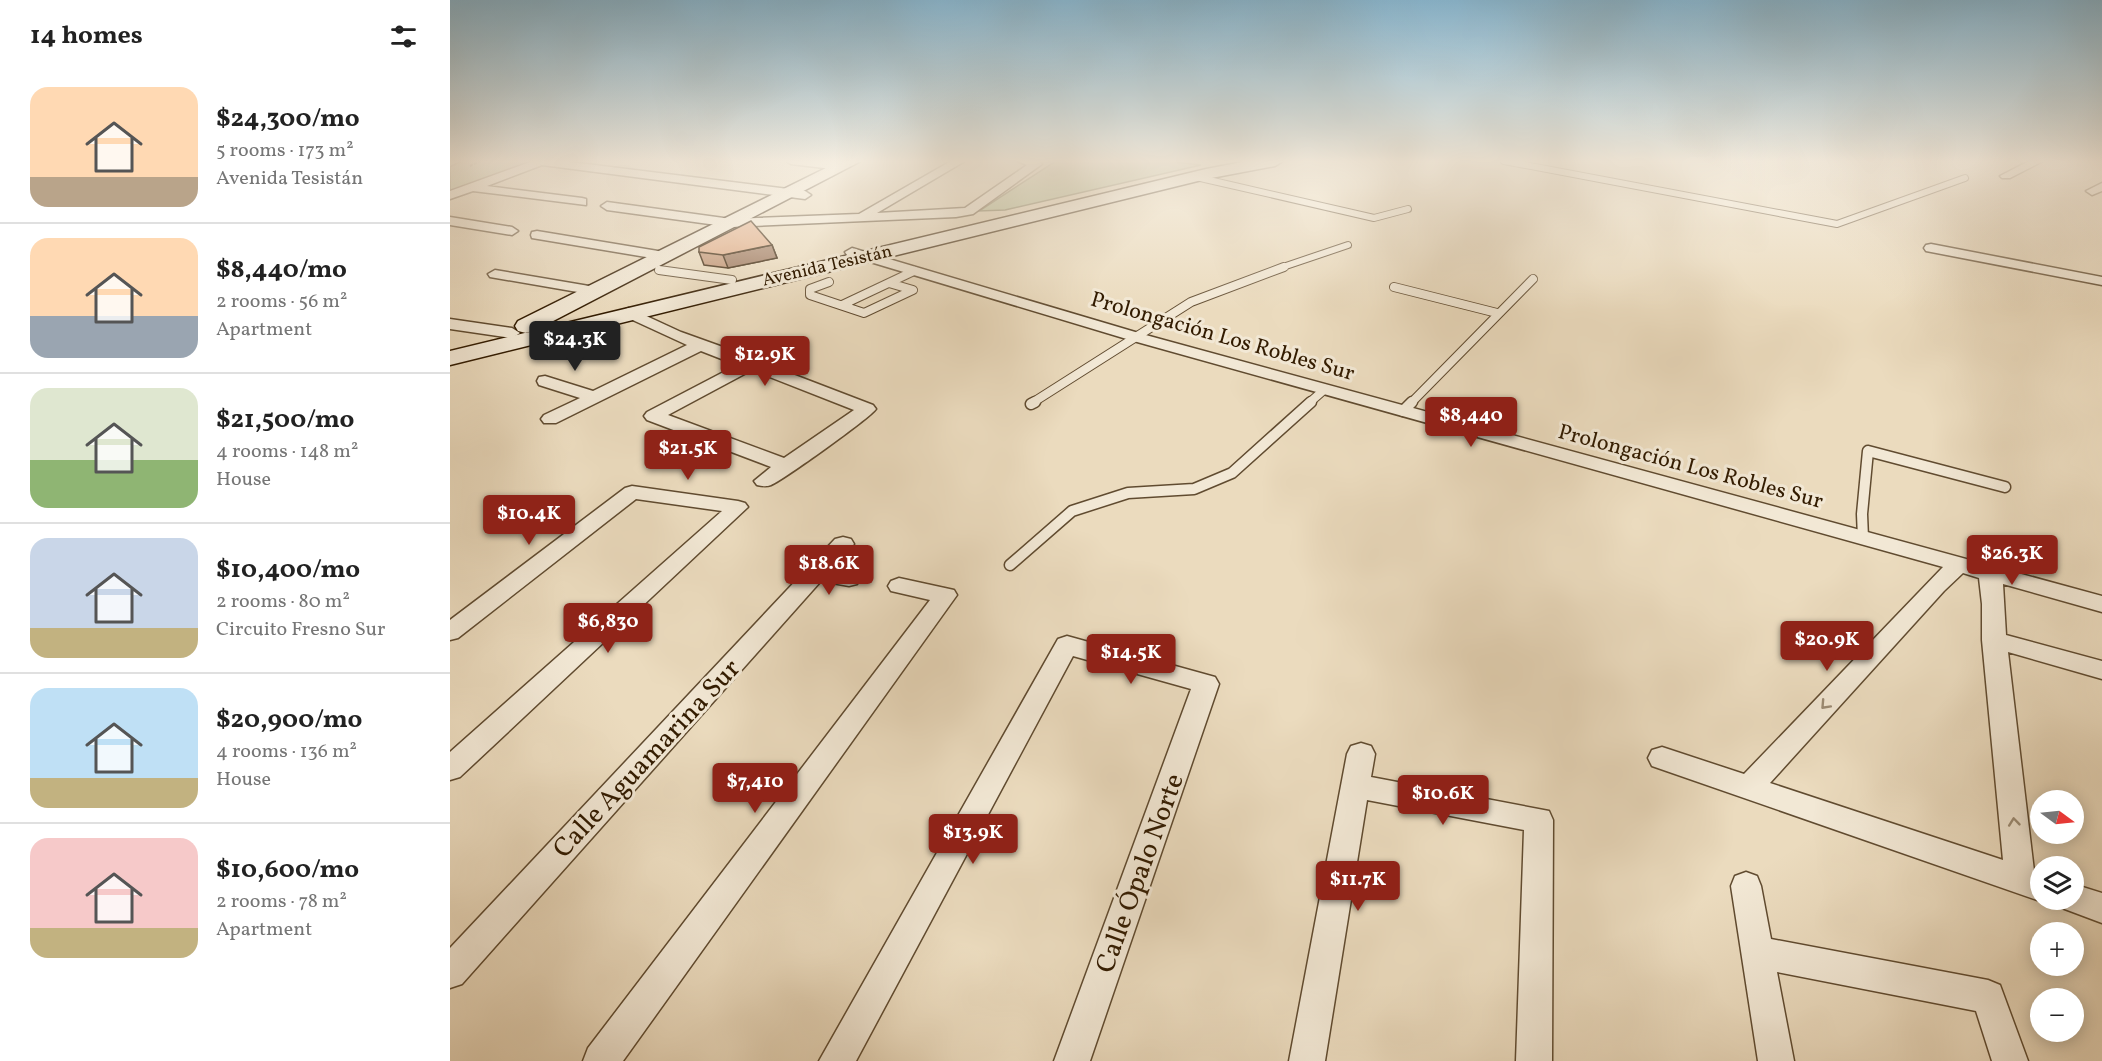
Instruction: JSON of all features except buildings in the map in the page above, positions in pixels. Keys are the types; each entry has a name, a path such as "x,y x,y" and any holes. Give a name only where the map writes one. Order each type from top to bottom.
{"street":[{"path":"640,211 731,223 970,211"},
{"path":"560,321 731,223 760,211"},
{"path":"450,324 520,336 595,291 753,222 771,211"},
{"path":"860,217 872,211"},
{"name":"Avenida Tesistán","path":"450,348 629,313 858,254 1040,211"},
{"path":"450,221 512,231"},
{"path":"537,235 661,263"},
{"path":"1931,248 2102,281"},
{"name":"Avenida Tesistán","path":"450,357 477,351 560,321 732,280 858,254"},
{"name":"Prolongación Los Robles Sur","path":"858,254 1136,337 2102,604"},
{"path":"495,274 595,291"},
{"path":"629,313 867,409 765,481"},
{"path":"550,419 702,344"},
{"path":"753,363 653,416 786,466"},
{"path":"545,381 595,397"},
{"path":"450,632 632,492 738,507 450,769"},
{"name":"Calle Aguamarina Sur","path":"450,972 843,544"},
{"path":"1749,787 1928,594 1959,565"},
{"path":"816,573 849,579"},
{"path":"1662,759 2030,883 1994,640 1994,603 1990,573"},
{"path":"601,1061 946,596 899,586"},
{"path":"1994,640 2102,670"},
{"name":"Calle Ópalo Norte","path":"837,1061 1067,645 1206,684 1072,1061"},
{"path":"1307,1061 1361,754"},
{"path":"1355,786 1539,820 1534,1061"},
{"path":"1746,886 1776,1061"},
{"path":"2084,902 2102,908"},
{"path":"1757,952 1988,997 2010,1061"}],"lane":[{"path":"1341,211 1374,218 1399,211"},
{"path":"1766,211 1837,224 1875,211"},
{"path":"1031,404 1191,302 1232,285 1348,245"},
{"path":"661,263 732,280"},
{"path":"842,305 914,271"},
{"path":"1402,411 1533,279"},
{"path":"829,282 810,290 810,295 864,313 913,291 889,283"},
{"path":"1394,287 1497,313"},
{"path":"1010,565 1072,511 1128,494 1194,489 1232,473 1325,389"},
{"path":"1863,538 1862,514 1868,451 2005,487"}]}
